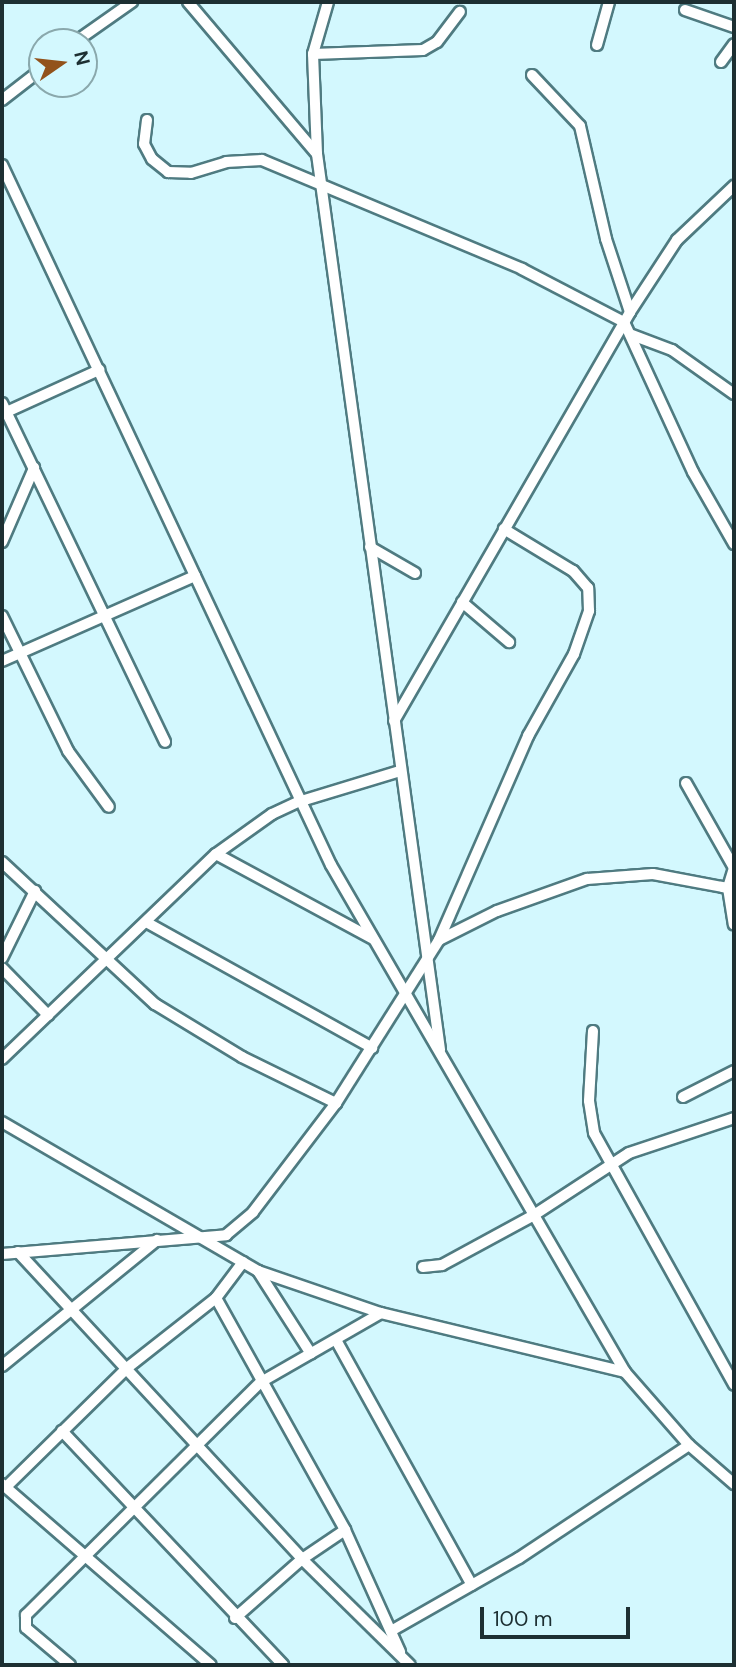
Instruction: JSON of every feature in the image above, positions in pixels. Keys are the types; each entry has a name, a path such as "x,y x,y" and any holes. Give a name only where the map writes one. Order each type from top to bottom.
{"street":[{"path":"95,28 132,2"},
{"path":"188,2 317,154"},
{"path":"328,2 313,54 317,154 425,964 443,1059"},
{"path":"597,45 609,2"},
{"path":"685,10 734,27"},
{"path":"313,54 423,50 437,42 460,12"},
{"path":"721,62 734,44"},
{"path":"532,75 580,126 602,227 632,335 693,472 734,544"},
{"path":"2,100 28,80"},
{"path":"147,120 144,144 152,159 168,172 191,173 246,159 262,160 523,269 627,317"},
{"path":"2,165 298,802 405,999 443,1059 625,1372 689,1445 734,1484"},
{"path":"394,721 627,317 677,240 734,186"},
{"path":"632,335 672,350 734,394"},
{"path":"99,370 3,409 165,742"},
{"path":"2,542 34,468"},
{"path":"2,1254 226,1235 253,1212 336,1103 405,999 439,940 528,736 574,654 589,611 588,588 573,571 504,529"},
{"path":"370,547 415,573"},
{"path":"2,661 22,656 102,614 195,576"},
{"path":"462,602 509,642"},
{"path":"2,616 68,751 109,807"},
{"path":"2,1059 216,854 272,814 298,802 400,771"},
{"path":"686,783 734,868 729,888 734,925"},
{"path":"216,854 374,940"},
{"path":"2,862 35,891 105,962 155,1004 242,1056 336,1103"},
{"path":"439,940 519,902 587,879 653,873 729,888"},
{"path":"2,958 35,891"},
{"path":"146,922 372,1048"},
{"path":"2,968 48,1016"},
{"path":"593,1031 590,1119 671,1276 734,1385"},
{"path":"683,1097 734,1071"},
{"path":"423,1267 442,1265 534,1215 613,1162 672,1136 734,1118"},
{"path":"2,1122 106,1180 199,1239 258,1270 381,1312 625,1372"},
{"path":"2,1366 71,1307 157,1240"},
{"path":"18,1252 302,1559 406,1661"},
{"path":"211,1665 85,1559 4,1485 127,1368 216,1298 243,1262"},
{"path":"258,1270 311,1354"},
{"path":"216,1298 345,1530 406,1661"},
{"path":"70,1665 26,1628 23,1621 196,1443 261,1382 381,1312"},
{"path":"336,1340 472,1586"},
{"path":"62,1431 132,1510 282,1665"},
{"path":"391,1631 472,1586 689,1445"},
{"path":"235,1618 302,1559 345,1530"},
{"path":"190,1665 198,1655"}]}
